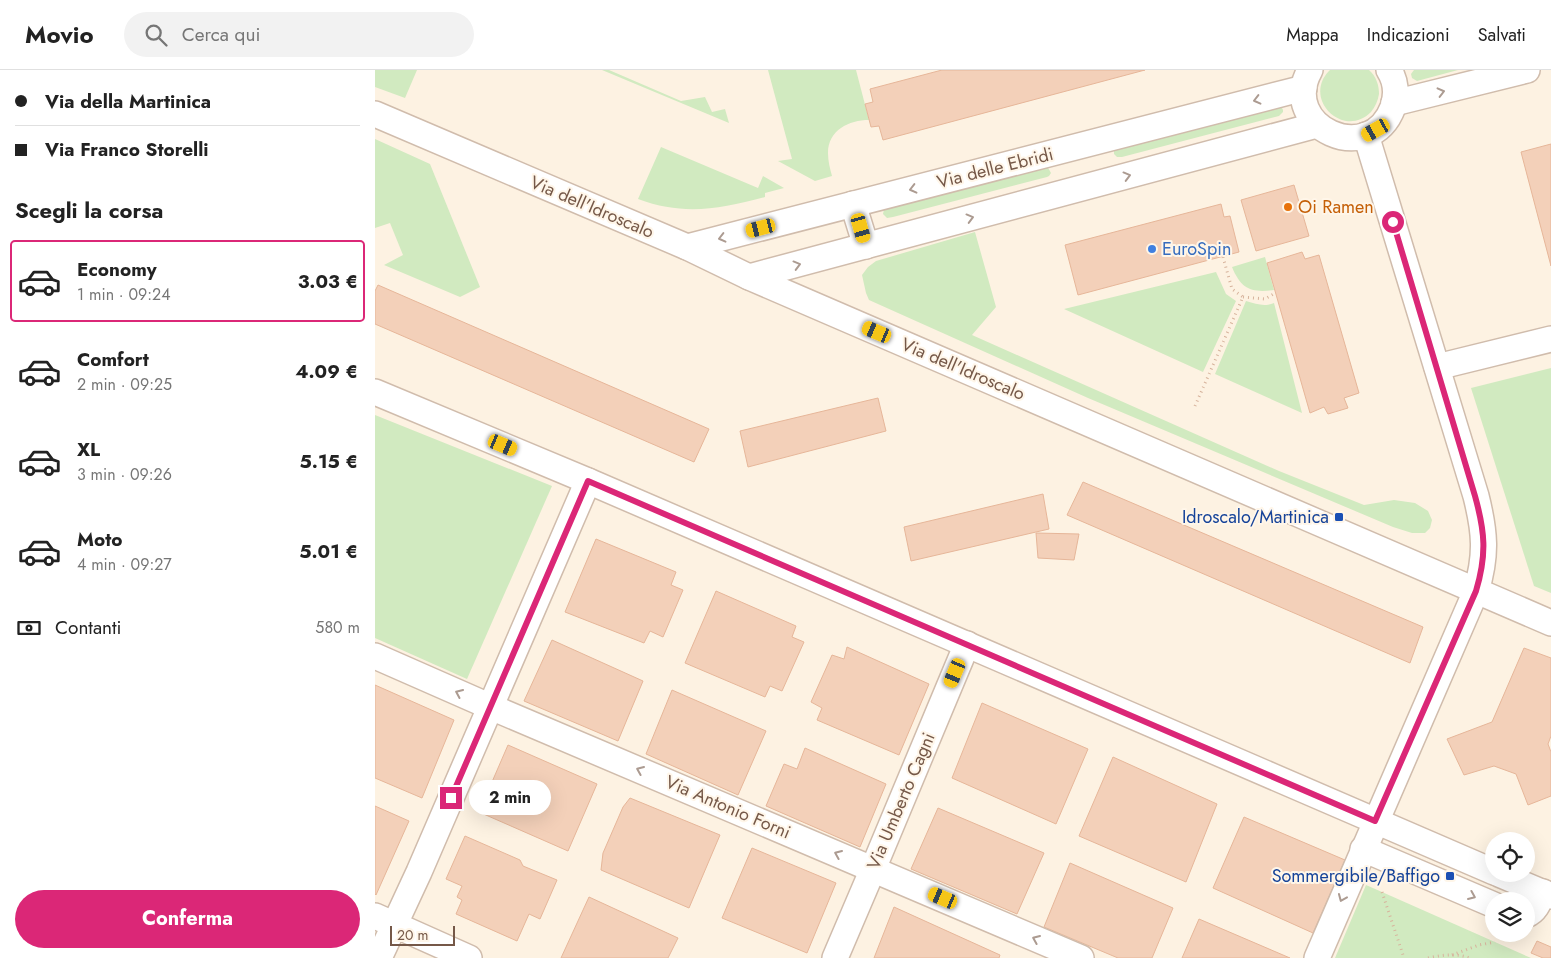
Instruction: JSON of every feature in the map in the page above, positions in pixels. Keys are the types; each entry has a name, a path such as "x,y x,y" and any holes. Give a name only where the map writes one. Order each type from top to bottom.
{"street":[{"path":"1307,79 1306,108 1317,125 1332,135 1358,138 1376,130 1390,114 1394,104 1395,83 1389,70"},
{"path":"1394,104 1527,70"},
{"name":"Via delle Ebridi","path":"687,247 1078,146 1307,79"},
{"name":"Via dell'Idroscalo","path":"375,114 687,247 749,277 1551,623"},
{"path":"749,277 1317,125"},
{"path":"1317,958 1476,591 1483,562 1482,523 1475,496 1366,135"},
{"path":"1078,146 1089,186"},
{"path":"853,204 866,246"},
{"path":"1437,367 1551,339"},
{"path":"375,392 588,481 1485,868"},
{"path":"379,958 384,921 419,872 588,481"},
{"name":"Via Umberto Cagni","path":"835,958 967,644"},
{"name":"Via Antonio Forni","path":"375,656 1081,958"},
{"path":"1363,849 1485,901"},
{"path":"1518,882 1547,894 1535,908"},
{"path":"384,921 469,958"}],"path":[{"path":"1223,257 1231,288 1243,297 1265,298 1275,293"},
{"path":"1195,406 1243,297"},
{"path":"1382,892 1404,958"},
{"path":"1452,955 1479,945 1495,942"},
{"path":"1428,958 1440,955 1461,955 1470,958"}],"green space":[{"path":"375,70 417,70 405,98 375,87"},
{"path":"602,70 609,70 681,101 705,97 712,112 725,109 729,123"},
{"path":"768,70 856,70 869,120 847,124 836,132 832,138 828,153 832,176 815,181 778,161 792,159"},
{"path":"1330,70 1369,70 1374,75 1379,94 1371,112 1360,119 1349,121 1338,118 1329,112 1323,103 1320,92 1322,81"},
{"path":"1414,70 1458,70 1417,81 1412,78 1411,74"},
{"path":"1281,106 1283,112 1279,116 1122,157 1117,157 1114,154 1114,150"},
{"path":"375,139 430,164 480,287 460,297 384,265 403,255 390,223 375,228"},
{"path":"661,147 758,188 763,176 784,188 765,193 765,197 732,205 701,209 671,208 638,199"},
{"path":"1047,166 1051,173 1047,177 893,217 887,218 883,214 884,209"},
{"path":"975,232 996,307 972,335 1279,471 1364,505 1394,500 1415,503 1428,511 1432,520 1430,528 1425,533 1412,533 1393,527 1088,398 869,300 862,275 876,261"},
{"path":"1265,257 1274,290 1259,291 1243,285 1232,267"},
{"path":"1216,272 1226,294 1236,301 1203,372 1064,309"},
{"path":"1246,301 1264,305 1274,303 1302,413 1215,374"},
{"path":"1551,368 1551,593 1534,586 1471,388"},
{"path":"375,415 552,486 467,679 375,638"},
{"path":"1366,885 1485,938 1485,942 1495,942 1531,958 1335,958"}],"building":[{"path":"942,70 1145,70 883,140 879,126 871,127 865,104 873,102 870,89"},
{"path":"1551,144 1551,266 1521,152"},
{"path":"1294,185 1309,236 1256,251 1241,200"},
{"path":"1221,204 1224,217 1230,216 1239,252 1078,295 1065,245"},
{"path":"1302,252 1305,259 1319,255 1359,393 1344,398 1348,408 1328,414 1324,407 1310,413 1267,263"},
{"path":"378,285 709,429 694,462 375,324 375,291"},
{"path":"878,398 886,431 748,467 740,431"},
{"path":"1083,482 1423,627 1410,663 1067,515"},
{"path":"1043,494 1049,529 911,561 904,527"},
{"path":"1036,533 1079,534 1074,560 1038,558"},
{"path":"596,539 676,572 671,585 683,590 663,637 650,631 644,643 565,612"},
{"path":"716,591 796,626 792,637 804,642 782,691 770,686 765,697 685,663"},
{"path":"552,640 643,681 618,741 524,701"},
{"path":"847,647 929,684 899,755 817,720 822,708 811,702 832,655 844,659"},
{"path":"1524,648 1551,658 1551,736 1548,744 1551,752 1551,796 1528,805 1516,774 1494,766 1464,775 1447,739 1492,722"},
{"path":"375,685 454,720 422,798 375,778"},
{"path":"672,690 766,731 738,795 646,754"},
{"path":"982,703 1088,749 1056,824 952,778"},
{"path":"508,745 597,784 568,851 479,812"},
{"path":"805,748 886,784 860,847 766,806 784,764 797,769"},
{"path":"1113,757 1217,804 1186,882 1079,836"},
{"path":"630,798 720,835 689,908 601,870 603,853 623,807"},
{"path":"375,806 409,821 376,895 375,894"},
{"path":"938,808 1044,853 1017,914 911,869"},
{"path":"1244,817 1345,860 1313,933 1213,888"},
{"path":"465,836 520,860 523,866 557,880 540,919 529,914 517,941 456,914 462,900 457,897 462,886 446,879"},
{"path":"752,848 836,883 807,953 722,918"},
{"path":"1070,863 1173,908 1152,958 1118,958 1044,927"},
{"path":"589,897 678,938 668,958 561,958"},
{"path":"894,907 1000,955 999,958 874,958"},
{"path":"1199,919 1290,958 1182,958"},
{"path":"1537,941 1551,947 1551,958 1543,958 1531,953"}],"place":[{"name":"Oi Ramen","path":"1288,207"},
{"name":"EuroSpin","path":"1152,249"},
{"name":"Idroscalo/Martinica","path":"1339,517"},
{"name":"Sommergibile/Baffigo","path":"1450,876"}],"route":[{"path":"451,798 588,481 1375,821 1476,591 1483,562 1484,548 1479,509 1393,222"}]}
